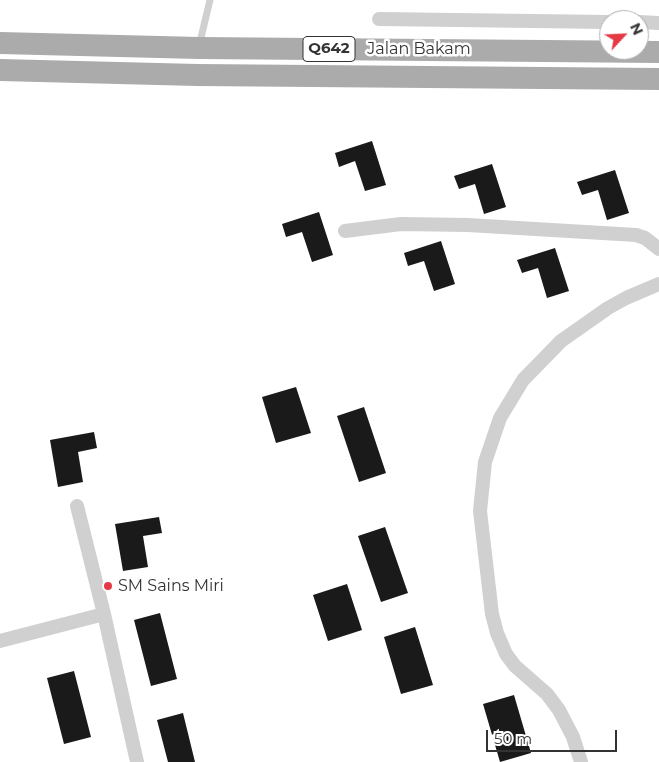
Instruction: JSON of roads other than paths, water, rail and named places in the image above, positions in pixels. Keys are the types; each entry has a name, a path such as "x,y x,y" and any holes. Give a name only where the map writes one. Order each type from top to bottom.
{"main road":[{"name":"Jalan Bakam","path":"0,43 199,48 659,52"},
{"name":"Jalan Bakam","path":"0,70 659,79"}],"street":[{"path":"379,18 599,22"},
{"path":"345,231 401,224 478,225 636,235 644,238 659,249"},
{"path":"581,762 573,737 559,710 547,694 515,666 506,654 497,633 492,614 480,511 485,462 500,418 523,380 560,341 608,308 659,284"},
{"path":"77,506 104,614 137,762"},
{"path":"0,641 104,614"}],"lane":[{"path":"199,48 210,0"}],"place":[{"name":"SM Sains Miri","path":"108,586"}]}
